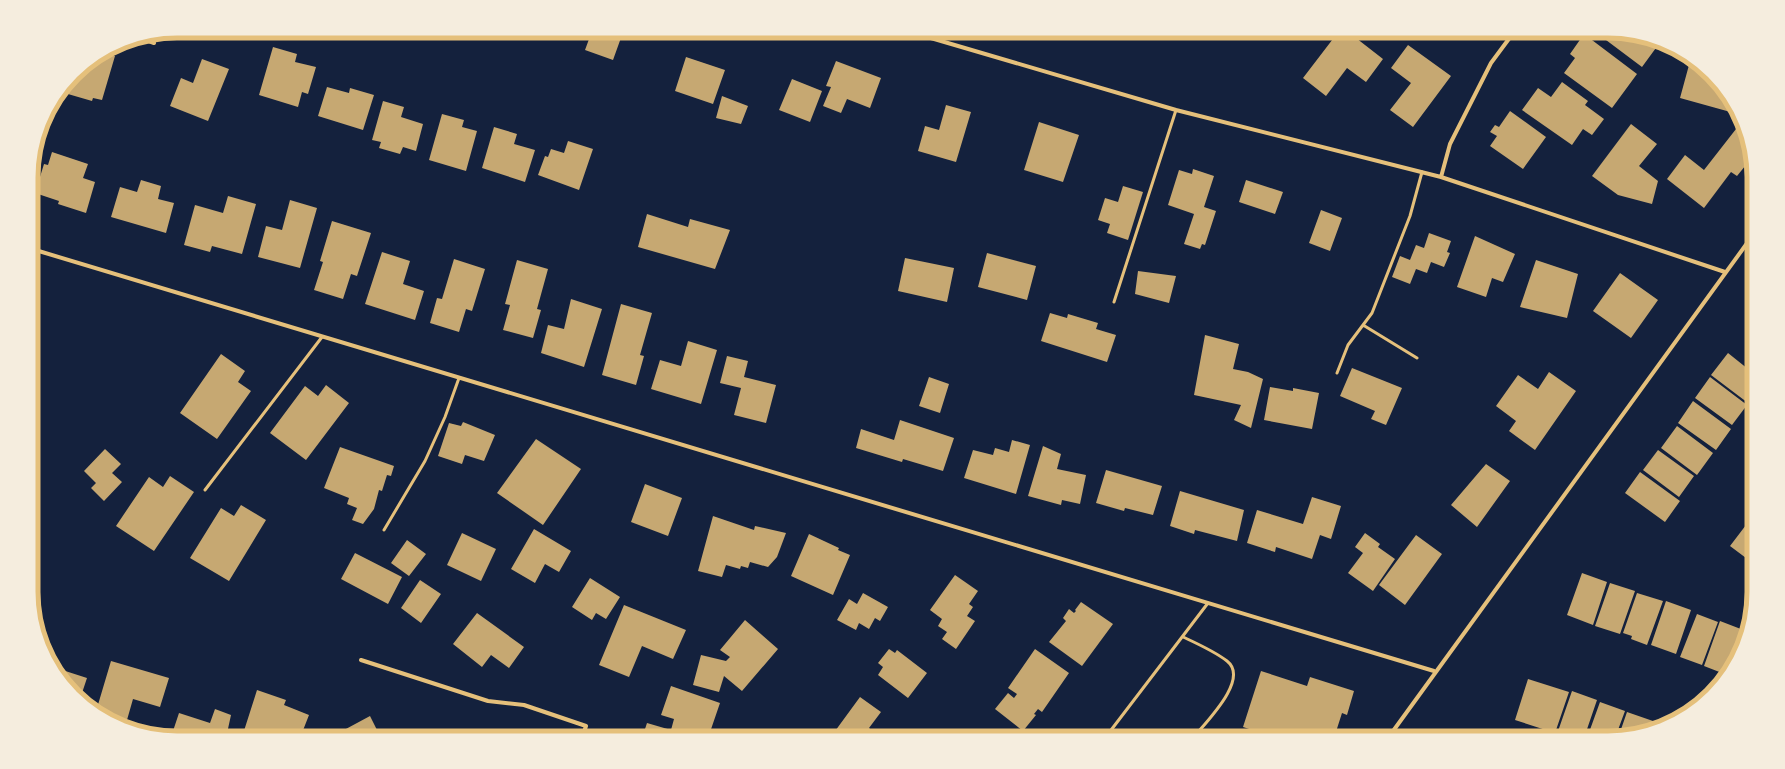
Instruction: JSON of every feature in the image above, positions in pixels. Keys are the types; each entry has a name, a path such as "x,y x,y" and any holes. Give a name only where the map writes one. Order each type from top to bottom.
{"street":[{"path":"931,38 1176,110 1441,177 1726,272"},
{"path":"1441,177 1450,144 1491,63 1510,38"},
{"path":"149,41 154,43"},
{"path":"1393,731 1434,672 1747,243"},
{"path":"38,251 1434,672"},
{"path":"362,660 488,701 524,705 586,726 584,731"}],"lane":[{"path":"1114,302 1176,110"},
{"path":"1337,373 1348,345 1372,313 1410,216 1422,172"},
{"path":"1363,325 1417,358"},
{"path":"205,490 322,337"},
{"path":"384,530 425,461 445,417 460,378"},
{"path":"1110,731 1208,603"},
{"path":"1183,637 1228,661 1233,668 1235,676 1226,697 1199,731"}],"building":[{"path":"589,38 621,38 613,60 585,50"},
{"path":"1334,38 1356,38 1383,59 1366,82 1347,68 1326,96 1303,78"},
{"path":"1581,38 1589,38 1637,74 1612,108 1564,73 1575,58 1570,54"},
{"path":"1603,38 1626,39 1656,47 1642,67"},
{"path":"1408,45 1451,76 1413,127 1390,110 1411,83 1391,68"},
{"path":"273,47 297,54 295,62 316,67 308,94 302,92 298,107 259,95"},
{"path":"111,55 115,56 102,100 93,98 92,101 66,93 85,72"},
{"path":"686,57 725,70 713,104 675,91"},
{"path":"202,59 229,69 208,121 170,106 181,78 193,83"},
{"path":"836,61 881,78 870,108 847,99 841,113 823,106 831,87 826,86"},
{"path":"1689,65 1706,79 1718,92 1730,112 1680,98"},
{"path":"792,79 822,91 810,122 779,110"},
{"path":"1562,82 1588,101 1585,105 1604,119 1592,135 1583,129 1572,145 1522,110 1538,88 1551,97"},
{"path":"327,87 349,93 350,88 374,95 363,130 318,116"},
{"path":"722,96 748,106 741,124 716,118"},
{"path":"383,101 404,107 401,117 423,124 416,151 403,147 400,154 379,148 381,142 372,140"},
{"path":"946,105 971,112 956,162 918,151 925,126 939,130"},
{"path":"1510,111 1546,137 1523,169 1490,146 1497,136 1490,132 1495,125 1499,127"},
{"path":"442,114 464,120 462,127 477,131 466,171 429,160"},
{"path":"1039,122 1079,135 1063,182 1024,170"},
{"path":"1631,124 1657,144 1639,166 1658,181 1652,204 1618,195 1592,176"},
{"path":"494,127 517,134 514,144 535,150 525,182 482,168"},
{"path":"1736,129 1738,131 1746,165 1737,176 1731,172 1704,208 1667,179 1685,155 1704,170"},
{"path":"568,141 593,149 579,190 538,175 545,156 548,157 551,149 564,153"},
{"path":"52,152 88,164 83,178 95,182 86,213 58,204 59,201 38,194 38,183 44,164 48,165"},
{"path":"1193,169 1214,176 1204,207 1216,211 1205,245 1202,244 1200,249 1184,244 1194,214 1168,205 1179,170 1192,174"},
{"path":"141,180 161,186 158,199 174,203 166,233 111,217 120,187 137,192"},
{"path":"1246,180 1283,192 1275,214 1239,202"},
{"path":"1123,186 1143,192 1128,240 1107,233 1110,224 1098,220 1105,198 1118,202"},
{"path":"228,196 256,204 242,254 212,246 210,252 184,245 195,205 223,213"},
{"path":"290,200 317,208 300,268 258,257 266,226 282,230"},
{"path":"1321,210 1342,218 1330,251 1309,243"},
{"path":"647,214 688,227 690,219 730,230 715,269 638,247"},
{"path":"332,221 371,233 357,276 351,274 343,299 314,290 323,262 320,261"},
{"path":"1429,233 1451,241 1447,252 1450,253 1444,267 1431,262 1427,273 1416,269 1410,284 1392,277 1400,256 1410,260 1416,245 1424,248"},
{"path":"1475,236 1515,254 1503,282 1492,278 1486,297 1457,287"},
{"path":"382,252 410,261 403,284 424,291 415,320 365,304"},
{"path":"987,253 1036,266 1027,300 978,287"},
{"path":"905,258 954,268 947,302 898,291"},
{"path":"454,259 485,269 472,311 466,309 459,332 430,323 437,298 442,299"},
{"path":"517,260 548,269 537,309 541,310 533,338 503,330 510,305 505,304"},
{"path":"1536,260 1578,274 1567,318 1520,307"},
{"path":"1138,271 1176,276 1169,303 1135,294"},
{"path":"1620,273 1658,300 1631,338 1593,311"},
{"path":"571,299 602,309 584,367 541,353 548,325 564,329"},
{"path":"621,304 652,313 640,355 644,356 636,385 602,375"},
{"path":"1050,313 1067,318 1068,314 1098,323 1096,329 1116,335 1107,362 1041,341"},
{"path":"1205,335 1239,344 1233,369 1248,372 1263,379 1251,428 1234,420 1241,405 1194,395"},
{"path":"688,341 717,350 701,404 651,389 660,360 681,366"},
{"path":"1728,353 1747,368 1747,402 1711,375"},
{"path":"221,354 245,371 238,382 251,391 217,439 180,413"},
{"path":"727,356 748,361 744,377 776,385 766,423 734,415 741,388 720,383"},
{"path":"1352,368 1402,388 1386,425 1371,419 1375,411 1340,396"},
{"path":"1549,372 1576,391 1535,450 1509,431 1516,421 1496,406 1518,375 1538,389"},
{"path":"929,377 949,384 940,413 919,406"},
{"path":"1710,377 1747,405 1732,425 1695,398"},
{"path":"326,385 349,403 306,460 270,433 305,386 318,396"},
{"path":"1270,387 1293,391 1293,388 1319,393 1312,429 1264,420"},
{"path":"1693,401 1731,429 1716,450 1678,423"},
{"path":"900,420 954,438 943,471 903,459 902,462 856,448 861,429 894,440"},
{"path":"463,422 495,435 484,461 465,455 462,464 438,456 449,423 461,426"},
{"path":"1677,426 1713,453 1697,475 1661,448"},
{"path":"536,439 581,469 543,525 497,493"},
{"path":"1012,440 1030,445 1016,494 964,478 973,450 993,455 995,448 1009,452"},
{"path":"1043,446 1061,454 1057,469 1086,475 1080,504 1062,500 1061,505 1028,496"},
{"path":"340,447 394,466 391,476 387,475 382,491 379,490 374,509 363,524 352,520 357,508 347,504 349,498 324,488"},
{"path":"105,449 121,464 112,473 122,482 104,501 91,488 96,483 84,471"},
{"path":"1658,450 1694,476 1679,497 1643,470"},
{"path":"1486,464 1510,481 1477,527 1451,505"},
{"path":"1106,470 1162,486 1153,515 1125,508 1124,511 1096,503"},
{"path":"1640,472 1680,501 1665,522 1625,493"},
{"path":"170,476 194,492 154,551 116,526 149,477 163,487"},
{"path":"645,484 682,498 668,536 631,522"},
{"path":"1180,491 1244,510 1237,541 1195,530 1194,534 1170,526"},
{"path":"1312,497 1341,506 1331,539 1320,535 1312,559 1276,547 1275,552 1247,543 1257,510 1303,524"},
{"path":"241,505 266,520 229,581 190,558 221,508 234,516"},
{"path":"713,516 754,530 755,526 786,533 777,557 768,567 750,562 748,568 741,566 740,569 726,565 722,577 698,571"},
{"path":"1746,525 1747,526 1747,559 1730,546"},
{"path":"534,529 571,551 559,572 545,564 535,583 511,569"},
{"path":"462,533 496,549 481,581 447,565"},
{"path":"1365,533 1380,544 1378,547 1395,559 1373,591 1348,573 1363,553 1355,547"},
{"path":"809,534 839,548 838,550 850,555 833,595 791,576"},
{"path":"1416,535 1442,554 1405,605 1379,585"},
{"path":"407,540 426,554 409,576 391,563"},
{"path":"355,553 402,577 388,604 341,579"},
{"path":"1582,573 1607,582 1593,625 1567,615"},
{"path":"955,575 978,591 969,604 973,607 967,616 975,621 956,649 942,639 947,632 938,626 942,619 930,610"},
{"path":"590,578 620,597 606,619 596,613 592,620 572,607"},
{"path":"420,580 441,594 421,623 401,608"},
{"path":"1610,583 1635,591 1620,634 1595,626"},
{"path":"863,593 888,607 880,621 875,618 869,629 859,623 856,630 837,620 849,599 857,604"},
{"path":"1637,593 1663,601 1647,645 1631,639 1632,636 1623,633"},
{"path":"1666,601 1691,610 1676,654 1651,645"},
{"path":"1081,602 1113,624 1082,666 1049,642 1066,621 1063,618 1069,609 1074,613"},
{"path":"624,605 686,630 673,659 642,646 629,677 599,665"},
{"path":"477,613 524,647 509,668 491,655 482,667 453,644"},
{"path":"1697,614 1718,622 1702,665 1680,657"},
{"path":"745,620 778,649 742,691 724,676 719,692 693,685 701,655 726,661 730,657 720,650"},
{"path":"1720,621 1742,629 1733,654 1721,673 1704,666"},
{"path":"889,649 895,653 897,650 927,673 908,698 878,675 883,667 878,663"},
{"path":"1035,649 1069,673 1042,712 1038,709 1034,714 1036,715 1023,731 995,709 1008,693 1014,698 1017,694 1008,688"},
{"path":"111,661 169,678 160,707 133,699 127,720 107,712 98,706"},
{"path":"62,670 87,678 82,693"},
{"path":"1261,671 1307,686 1310,677 1354,691 1347,715 1342,713 1336,731 1255,731 1243,727"},
{"path":"1528,679 1569,692 1556,731 1549,731 1515,720"},
{"path":"671,686 720,703 710,731 644,731 647,723 671,730 674,719 661,715"},
{"path":"257,690 286,700 284,705 309,715 303,731 244,731"},
{"path":"1572,691 1597,700 1586,731 1558,731"},
{"path":"860,697 881,712 869,728 873,731 835,731"},
{"path":"1600,702 1625,711 1618,731 1590,731"},
{"path":"215,709 231,715 228,731 173,731 179,713 210,723"},
{"path":"1627,712 1653,721 1652,724 1621,730"},
{"path":"370,716 378,731 344,731"}]}
